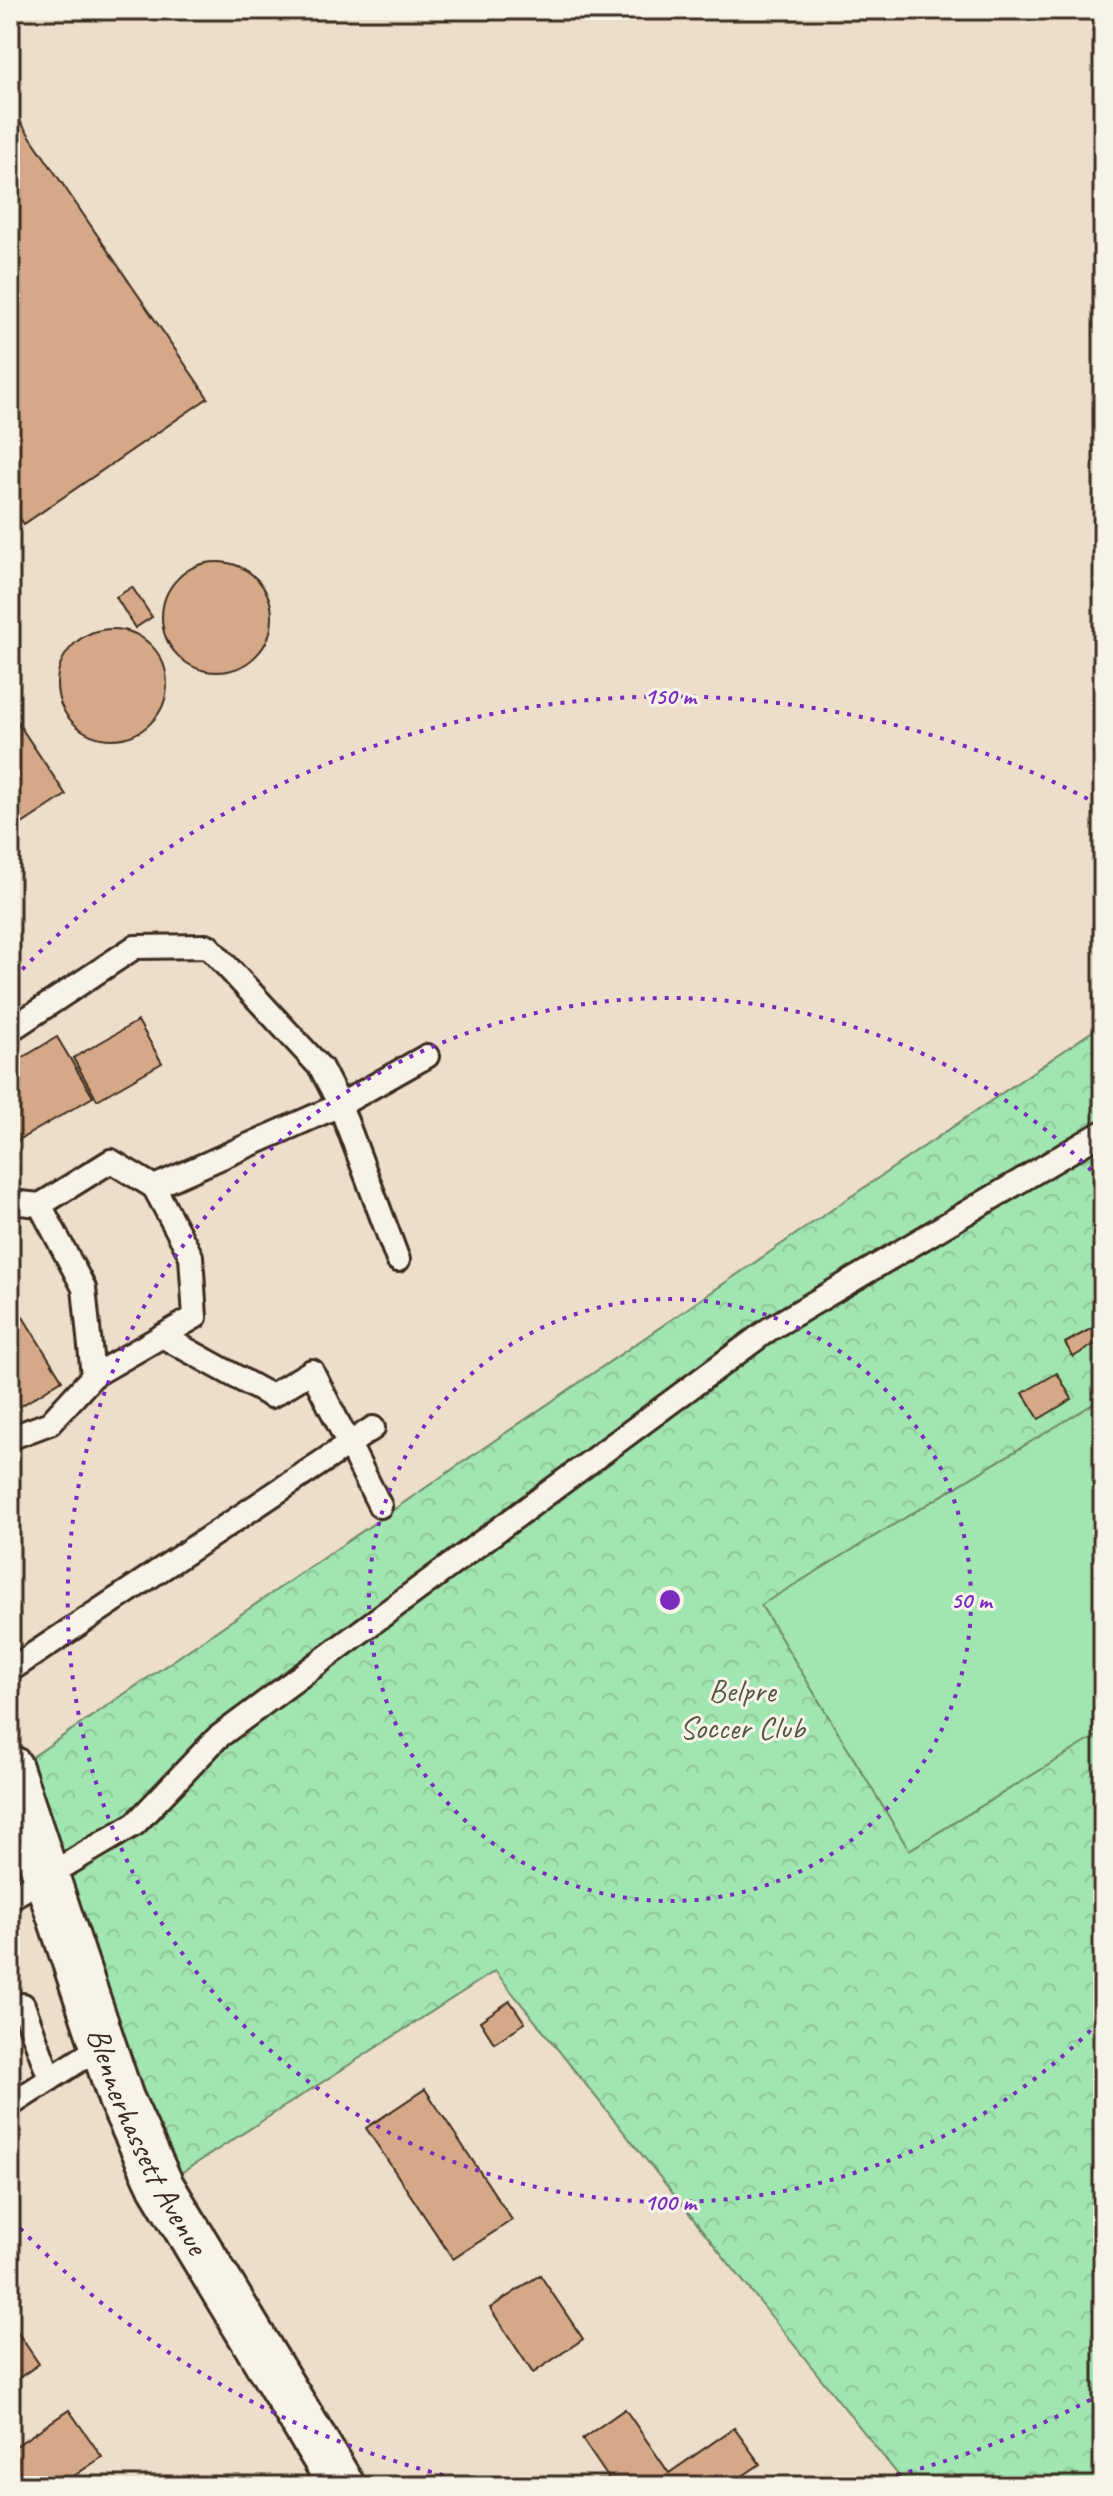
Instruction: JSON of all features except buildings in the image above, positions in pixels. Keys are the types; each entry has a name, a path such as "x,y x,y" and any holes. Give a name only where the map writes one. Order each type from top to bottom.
{"street":[{"name":"Blennerhassett Avenue","path":"10,1768 121,2099 161,2186 342,2486"}],"lane":[{"path":"10,1030 135,947 208,946 321,1068 340,1105 398,1260"},
{"path":"154,1187 340,1105 427,1056"},
{"path":"10,1898 135,1824 217,1738 768,1330 1103,1132"},
{"path":"10,1202 40,1205 111,1161 154,1187 191,1256 195,1317 93,1376 50,1423 10,1438"},
{"path":"40,1205 84,1288 93,1376"},
{"path":"162,1336 271,1396 312,1371 380,1506"},
{"path":"10,1670 352,1446 373,1428"},
{"path":"10,2012 23,2005 50,2079"},
{"path":"10,2105 103,2045"}],"green space":[{"name":"Belpre Soccer Club","path":"1103,1024 1103,2486 907,2486 495,1971 181,2173 139,2090 28,1760"},
{"path":"1103,1398 1103,1732 909,1850 761,1605"}]}
